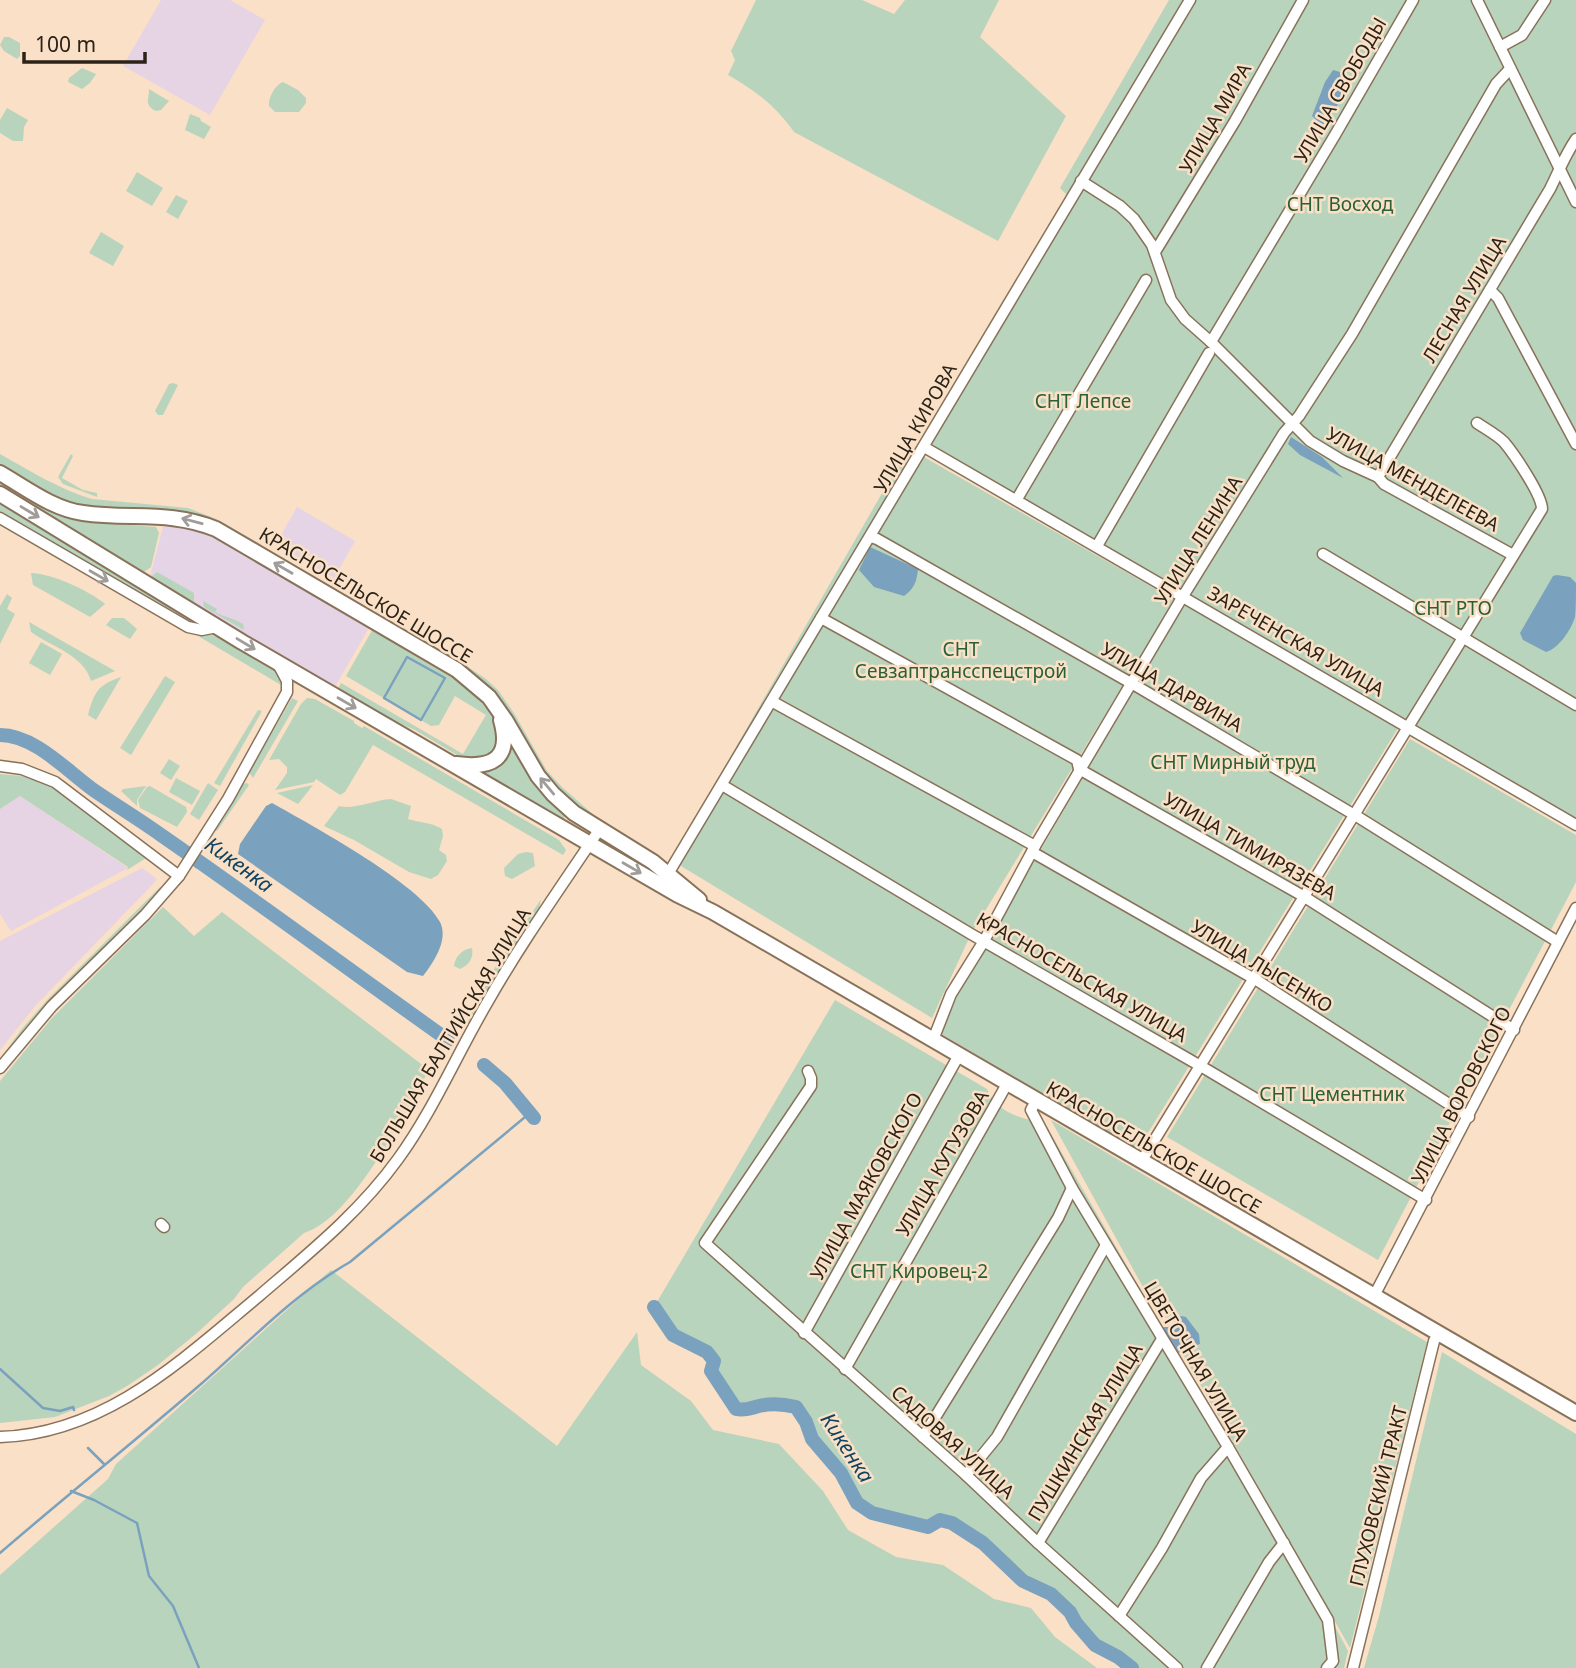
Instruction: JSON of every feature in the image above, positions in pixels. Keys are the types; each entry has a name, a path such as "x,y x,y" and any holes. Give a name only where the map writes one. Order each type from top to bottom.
{"main road":[{"name":"КРАСНОСЕЛЬСКОЕ ШОССЕ","path":"0,473 51,502 71,510 111,515 175,517 216,529 457,670 474,683 497,708 545,785 563,804 599,830 653,862 713,912"},
{"name":"КРАСНОСЕЛЬСКОЕ ШОССЕ","path":"0,494 275,661 959,1055 1007,1084 1033,1105 1141,1162 1576,1413"},
{"path":"451,763 484,765 501,754 505,734 497,708"}],"street":[{"name":"УЛИЦА КИРОВА","path":"668,874 1190,0"},
{"name":"УЛИЦА МИРА","path":"1155,252 1235,121 1303,0"},
{"name":"УЛИЦА СВОБОДЫ","path":"1211,342 1413,0"},
{"path":"1477,0 1576,202"},
{"path":"1500,47 1522,35 1545,0"},
{"name":"УЛИЦА ЛЕНИНА","path":"933,1040 951,995 984,941 1079,769 1183,596 1352,334 1496,84 1510,69"},
{"name":"ЛЕСНАЯ УЛИЦА","path":"1378,477 1490,290 1576,138"},
{"name":"УЛИЦА МЕНДЕЛЕЕВА","path":"1081,180 1121,206 1134,219 1155,252 1171,300 1185,319 1310,440 1513,555"},
{"path":"1017,499 1146,280"},
{"path":"1490,290 1497,298 1576,444"},
{"path":"1097,546 1209,353"},
{"path":"1141,1162 1542,509 1542,503 1529,479 1504,442 1477,423"},
{"name":"ЗАРЕЧЕНСКАЯ УЛИЦА","path":"924,447 1576,825"},
{"path":"0,518 188,627 202,630 217,627"},
{"name":"УЛИЦА ДАРВИНА","path":"871,537 1132,683 1355,816 1558,942"},
{"path":"1323,554 1576,705"},
{"name":"УЛИЦА ТИМИРЯЗЕВА","path":"821,618 1077,760 1079,769 1303,896 1514,1030"},
{"path":"0,1068 52,1006 145,915 182,872 242,775 287,692 287,681 275,661"},
{"path":"287,692 303,684 318,686"},
{"name":"УЛИЦА ЛЫСЕНКО","path":"773,702 1033,849 1254,979 1469,1117"},
{"path":"0,766 22,769 55,782 182,872"},
{"name":"КРАСНОСЕЛЬСКАЯ УЛИЦА","path":"722,785 1426,1200"},
{"name":"БОЛЬШАЯ БАЛТИЙСКАЯ УЛИЦА","path":"0,1437 43,1433 76,1423 139,1391 172,1368 230,1320 353,1213 414,1136 503,975 599,830"},
{"name":"УЛИЦА ВОРОВСКОГО","path":"1374,1296 1576,908"},
{"name":"УЛИЦА МАЯКОВСКОГО","path":"804,1333 959,1055"},
{"name":"САДОВАЯ УЛИЦА","path":"808,1071 811,1086 705,1243 967,1475 1177,1668"},
{"name":"УЛИЦА КУТУЗОВА","path":"845,1369 1007,1084"},
{"name":"ЦВЕТОЧНАЯ УЛИЦА","path":"1033,1105 1072,1188 1228,1447 1328,1620 1333,1661 1327,1668"},
{"path":"923,1437 1058,1218 1072,1188"},
{"path":"967,1475 1010,1417 1106,1245"},
{"name":"ГЛУХОВСКИЙ ТРАКТ","path":"1353,1668 1434,1341 1438,1334"},
{"name":"ПУШКИНСКАЯ УЛИЦА","path":"1038,1543 1162,1339"},
{"path":"1119,1616 1196,1487 1228,1447"},
{"path":"1207,1668 1269,1562 1284,1543"}],"shaded area":[{"path":"161,0 230,0 265,20 210,115 123,66"},
{"path":"297,507 355,541 334,578 276,544"},
{"path":"164,523 202,529 370,626 335,687 149,580"},
{"path":"20,796 128,868 11,931 0,914 0,809"},
{"path":"142,868 157,879 36,1005 0,1050 0,941"}],"green space":[{"path":"756,0 862,0 894,14 905,0 999,0 980,37 1066,116 998,241 794,132 764,99 728,75 735,60 731,51"},
{"path":"1169,0 1576,0 1576,822 1403,720 1138,1149 940,1033 955,996 1190,595 921,442 1067,195 1060,188"},
{"path":"4,37 20,43 20,56 17,59 0,45"},
{"path":"82,68 96,74 82,89 68,82 69,78"},
{"path":"283,82 306,98 306,103 299,112 275,112 269,106 273,92"},
{"path":"149,89 169,101 161,110 152,109 149,104"},
{"path":"7,108 28,120 24,127 23,141 13,141 0,133 0,120"},
{"path":"190,114 211,127 204,139 185,130"},
{"path":"137,172 163,188 152,206 126,191"},
{"path":"176,195 188,201 178,219 166,212"},
{"path":"101,232 124,246 113,266 89,253"},
{"path":"169,384 178,385 163,415 158,415 155,411"},
{"name":"СНТ Севзаптрансспецстрой","path":"908,448 1175,600 971,934 932,1018 671,860"},
{"path":"0,454 80,495 92,499 188,508 216,519 262,545 238,535 71,503 0,467"},
{"path":"71,454 73,456 62,478 83,490 97,493 97,497 63,484 58,477"},
{"path":"0,480 60,512 91,522 156,527 159,533 151,567 144,572 139,571 0,488"},
{"path":"0,498 169,604 197,627 0,512"},
{"path":"157,572 194,593 194,605 149,579"},
{"path":"31,573 70,584 105,604 90,617 33,585"},
{"path":"7,594 12,598 7,609 15,614 0,644 0,606"},
{"path":"203,601 217,609 215,612 243,624 244,630 204,607"},
{"path":"112,618 124,618 137,629 130,639 106,625"},
{"path":"384,618 453,657 498,690 547,771 604,824 579,810 551,784 509,717 383,620"},
{"path":"29,622 115,671 91,681 87,672 74,658 31,632"},
{"path":"374,627 443,669 475,696 497,726 498,748 484,760 462,758 415,730 378,714 337,691 341,683 463,754 486,715 455,696 439,725 431,726 346,676"},
{"path":"193,633 219,638 277,672 282,680 281,685"},
{"path":"41,642 62,654 50,675 29,663"},
{"path":"165,676 175,682 131,755 120,748"},
{"path":"121,677 96,720 88,715 98,690"},
{"path":"292,698 298,701 253,778 249,772"},
{"path":"307,698 315,699 362,728 364,726 559,840 566,850 563,855 373,745 345,792 340,795 316,779 314,782 275,790 287,773 287,767 279,759 269,760"},
{"path":"258,710 262,711 220,786 214,783"},
{"path":"378,731 393,737 671,899 404,744"},
{"name":"СНТ Цементник","path":"1410,739 1576,835 1576,882 1378,1260 1167,1137"},
{"path":"511,742 542,790 567,814 562,821 479,771"},
{"path":"169,759 180,766 171,780 160,773"},
{"path":"0,774 21,776 52,787 86,810 146,858 127,870 128,867 20,796 0,809"},
{"path":"176,778 200,791 192,805 169,792"},
{"path":"208,783 218,790 199,820 190,814"},
{"path":"242,784 249,785 217,831 215,829"},
{"path":"313,785 298,804 277,793"},
{"path":"146,786 137,800 137,806 121,791 123,789"},
{"path":"150,786 186,807 187,812 177,827 140,808 138,800"},
{"path":"391,799 411,806 408,819 442,829 439,850 446,855 447,861 438,875 431,879 409,872 324,826 339,806 351,807"},
{"path":"533,853 535,866 512,879 505,876 504,868 518,854"},
{"path":"160,887 164,888 44,1009 1,1060 21,1030 48,999"},
{"path":"541,899 539,908 468,1023 489,977"},
{"path":"163,907 194,936 222,912 429,1070 376,1162 341,1207 322,1223 304,1233 243,1287 234,1299 197,1333 158,1365 109,1396 55,1417 0,1423 0,1081 52,1018"},
{"path":"472,948 468,963 460,969 454,966 460,954"},
{"name":"СНТ Кировец-2","path":"835,1000 987,1089 1004,1109 1027,1119 1044,1122 1338,1632 1348,1651 1344,1668 1132,1668 1095,1645 1070,1612 1051,1594 1023,1581 983,1543 952,1523 940,1520 928,1527 872,1513 857,1503 841,1473 812,1439 806,1422 796,1407 778,1404 758,1406 745,1411 736,1409 707,1375 714,1361 707,1352 673,1335 654,1307"},
{"path":"1051,1120 1427,1342 1350,1648 1184,1356 1200,1344 1186,1317 1160,1318"},
{"path":"331,1270 557,1446 637,1332 641,1365 691,1401 713,1430 779,1444 823,1491 848,1530 896,1557 943,1565 994,1599 1031,1608 1055,1637 1097,1668 0,1668 0,1575 108,1479 116,1464"},
{"path":"1442,1352 1576,1434 1576,1668 1364,1668 1379,1616"}],"water":[{"path":"1333,70 1347,74 1346,82 1337,107 1322,125 1312,116 1325,82"},
{"path":"1291,437 1322,457 1343,478 1300,455 1288,444"},
{"path":"870,547 918,569 914,584 904,596 874,587 859,570"},
{"path":"1553,576 1570,577 1576,583 1575,617 1564,638 1546,652 1523,640 1520,633"},
{"path":"272,803 364,857 429,907 440,922 443,936 439,951 423,976 407,972 238,854 240,844 266,806"},
{"path":"1181,1316 1186,1317 1199,1334 1200,1344 1178,1353 1163,1327 1168,1327"}],"waterway":[{"path":"407,657 445,678 421,720 384,698 407,657"},
{"name":"Кикенка","path":"0,735 26,741 50,756 95,791 197,860 448,1040"},
{"name":"Кикенка","path":"196,867 199,863"},
{"name":"Кикенка","path":"484,1065 505,1083 534,1118"},
{"path":"0,1553 201,1384 272,1319 350,1262 530,1113"},
{"name":"Кикенка","path":"654,1307 673,1335 707,1352 714,1361 711,1371 736,1409 773,1404 796,1407 806,1422 812,1439 841,1473 857,1503 872,1513 928,1527 940,1520 952,1523 983,1543 1023,1581 1051,1594 1070,1612 1095,1645 1132,1668"},
{"path":"0,1369 43,1408 60,1411 73,1407 74,1410"},
{"path":"88,1448 104,1464"},
{"path":"71,1491 137,1523 149,1576 173,1606 199,1668"}],"park label":[{"name":"СНТ Восход","path":"1340,204"},
{"name":"СНТ Лепсе","path":"1083,401"},
{"name":"СНТ РТО","path":"1453,608"},
{"name":"СНТ Мирный труд","path":"1233,762"}]}
